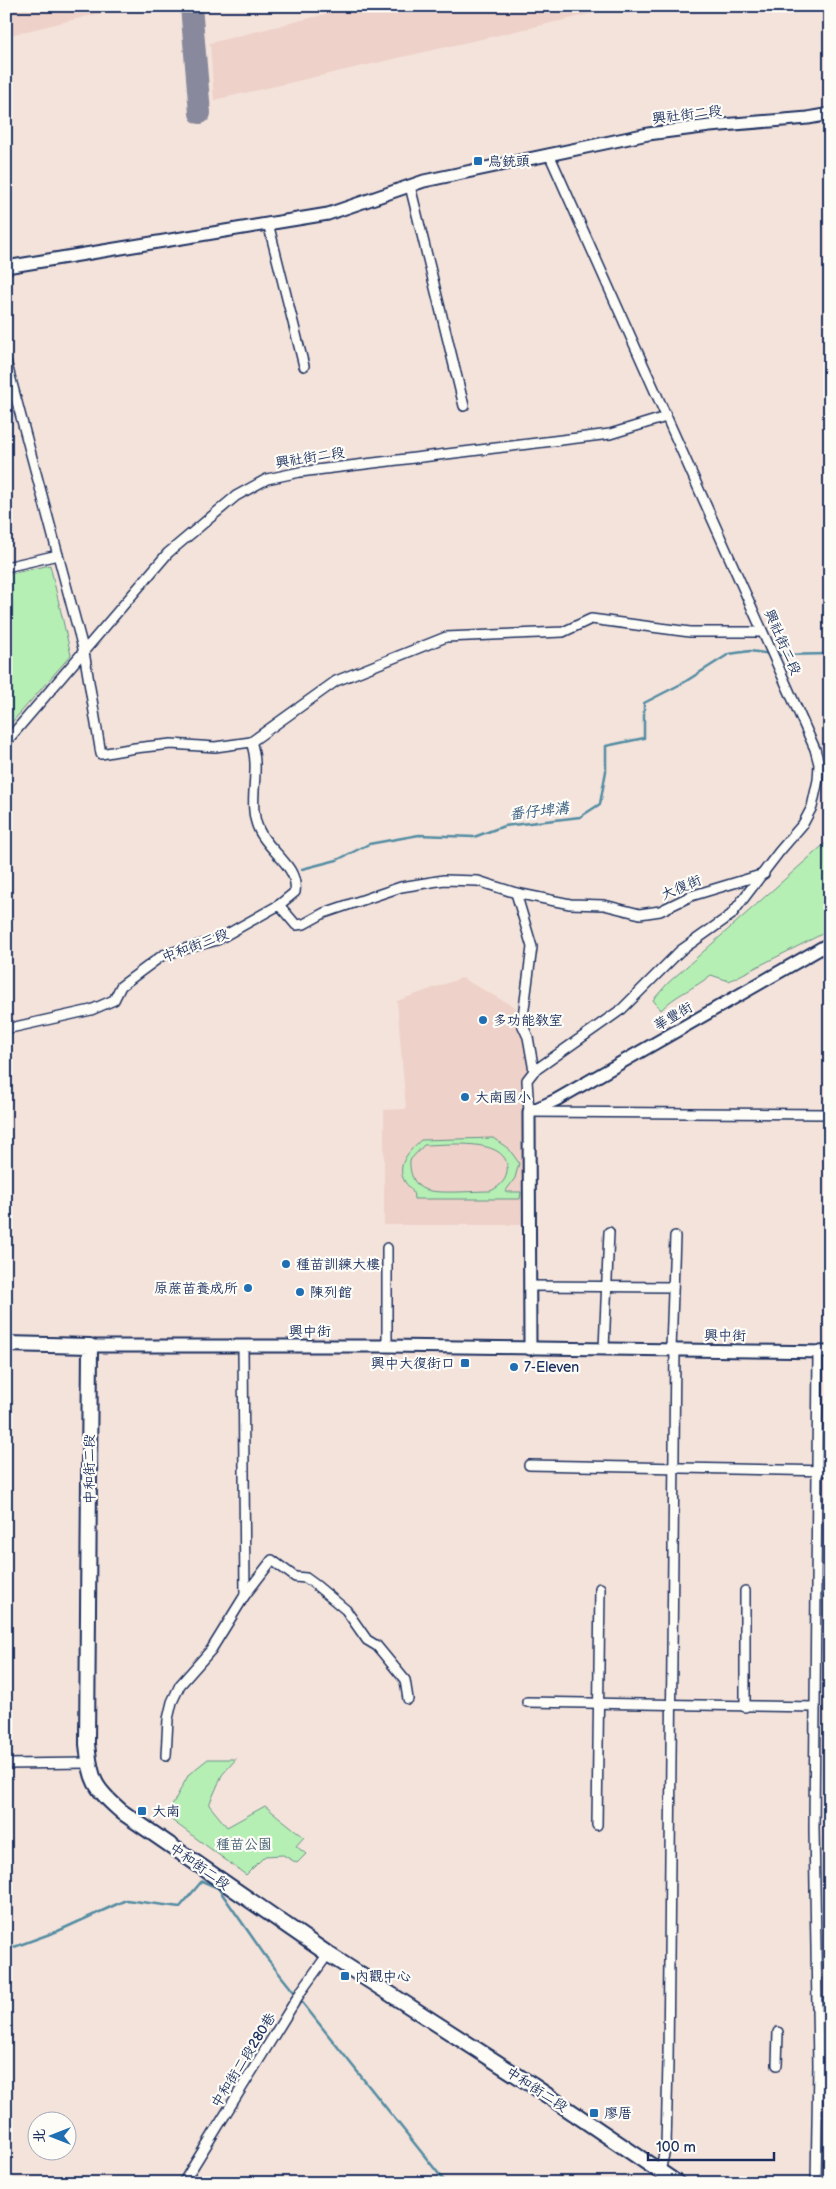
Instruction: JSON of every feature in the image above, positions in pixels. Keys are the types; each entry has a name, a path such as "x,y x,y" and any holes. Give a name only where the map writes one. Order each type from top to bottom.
{"main road":[{"path":"6,1344 90,1346"},
{"name":"中和街二段","path":"90,1346 87,1744 94,1784 102,1795 122,1812 328,1954 532,2084 669,2179"}],"street":[{"name":"興社街二段","path":"6,267 328,214 410,186 549,154 648,134 710,126 808,118 830,114"},
{"name":"興社街二段","path":"549,154 815,749 819,764 818,780 812,807 803,824 779,852 764,874"},
{"path":"410,186 464,406"},
{"path":"268,223 304,366"},
{"path":"6,361 84,652 101,754 171,744 215,747 251,742 336,681 446,637 563,632 591,619 690,632 762,632"},
{"name":"興社街二段","path":"6,742 168,553 236,496 267,479 300,472 610,434 666,417"},
{"path":"6,568 58,555"},
{"name":"中和街三段","path":"6,1029 91,1010 114,1000 121,986 163,955 217,940 279,906 295,892 296,882 292,873 259,830 254,809 257,775 255,752 251,742"},
{"path":"530,1349 529,1112 527,1080 534,1071 622,1009 680,951 731,915 764,874"},
{"name":"大復街","path":"279,906 296,925 304,924 324,913 364,898 401,888 444,880 478,881 516,893 570,904 604,905 640,914 660,911 691,896 764,874"},
{"path":"516,893 532,947 522,1024 528,1037 534,1071"},
{"name":"華豐街","path":"529,1112 556,1100 830,943"},
{"path":"529,1112 830,1114"},
{"path":"604,1349 609,1232"},
{"path":"669,2179 666,2146 675,1236"},
{"path":"387,1248 387,1346"},
{"path":"530,1286 673,1287"},
{"name":"興中街","path":"90,1346 387,1346 824,1352"},
{"path":"242,1346 245,1595"},
{"path":"816,2183 818,2065 814,1828 815,1707 818,1471 824,1352"},
{"path":"529,1465 830,1471"},
{"path":"166,1756 168,1719 172,1702 180,1685 211,1650 245,1595 272,1560 295,1577 306,1578 339,1603 367,1640 377,1646 405,1680 408,1698"},
{"path":"597,1825 600,1588"},
{"path":"745,1591 745,1706"},
{"path":"527,1702 815,1707"},
{"path":"6,1764 89,1763"},
{"name":"中和街二段280巷","path":"183,2183 302,1990 328,1954"},
{"path":"777,2065 778,2032"}],"shaded area":[{"path":"6,6 130,6 6,36"},
{"path":"358,6 625,6 214,100 210,43"},
{"name":"大南國小","path":"462,978 516,1008 530,1070 527,1110 525,1225 384,1225 384,1110 406,1109 397,1001"}],"green space":[{"path":"50,565 71,655 6,729 6,575"},
{"path":"830,839 830,930 729,981 711,975 661,1010 653,1000 668,983"},
{"path":"493,1138 509,1149 519,1163 515,1178 505,1192 521,1192 520,1199 414,1199 402,1176 402,1170 408,1154 421,1140","holes":["461,1144 489,1148 499,1153 506,1161 507,1172 505,1178 499,1186 490,1191 439,1192 426,1190 415,1182 410,1169 410,1160 424,1145"]},
{"name":"種苗公園","path":"208,1759 236,1759 222,1775 209,1805 227,1827 265,1806 304,1837 296,1846 306,1854 297,1863 283,1855 265,1856 246,1875 166,1816 189,1774"}],"water":[{"path":"824,1792 830,1792 830,1820 825,1819"}],"waterway":[{"name":"番仔埤溝","path":"302,869 337,860 369,844 419,835 474,837 504,826 580,817 600,804 606,771 606,746 644,738 644,703 683,683 729,654 750,651 771,654"},
{"name":"番仔埤溝","path":"776,655 830,654"},
{"path":"6,1950 58,1931 126,1900 180,1907 202,1881 218,1888 266,1957 446,2183"}],"taxiway":[{"path":"191,6 200,113"}],"place":[{"name":"鳥銃頭","path":"478,161"},
{"name":"多功能教室","path":"483,1020"},
{"name":"大南國小","path":"465,1097"},
{"name":"種苗訓練大樓","path":"286,1264"},
{"name":"原蔗苗養成所","path":"248,1288"},
{"name":"陳列館","path":"300,1292"},
{"name":"興中大復街口","path":"465,1363"},
{"name":"7-Eleven","path":"514,1367"},
{"name":"大南","path":"142,1811"},
{"name":"內觀中心","path":"345,1976"},
{"name":"廖厝","path":"594,2113"}]}
